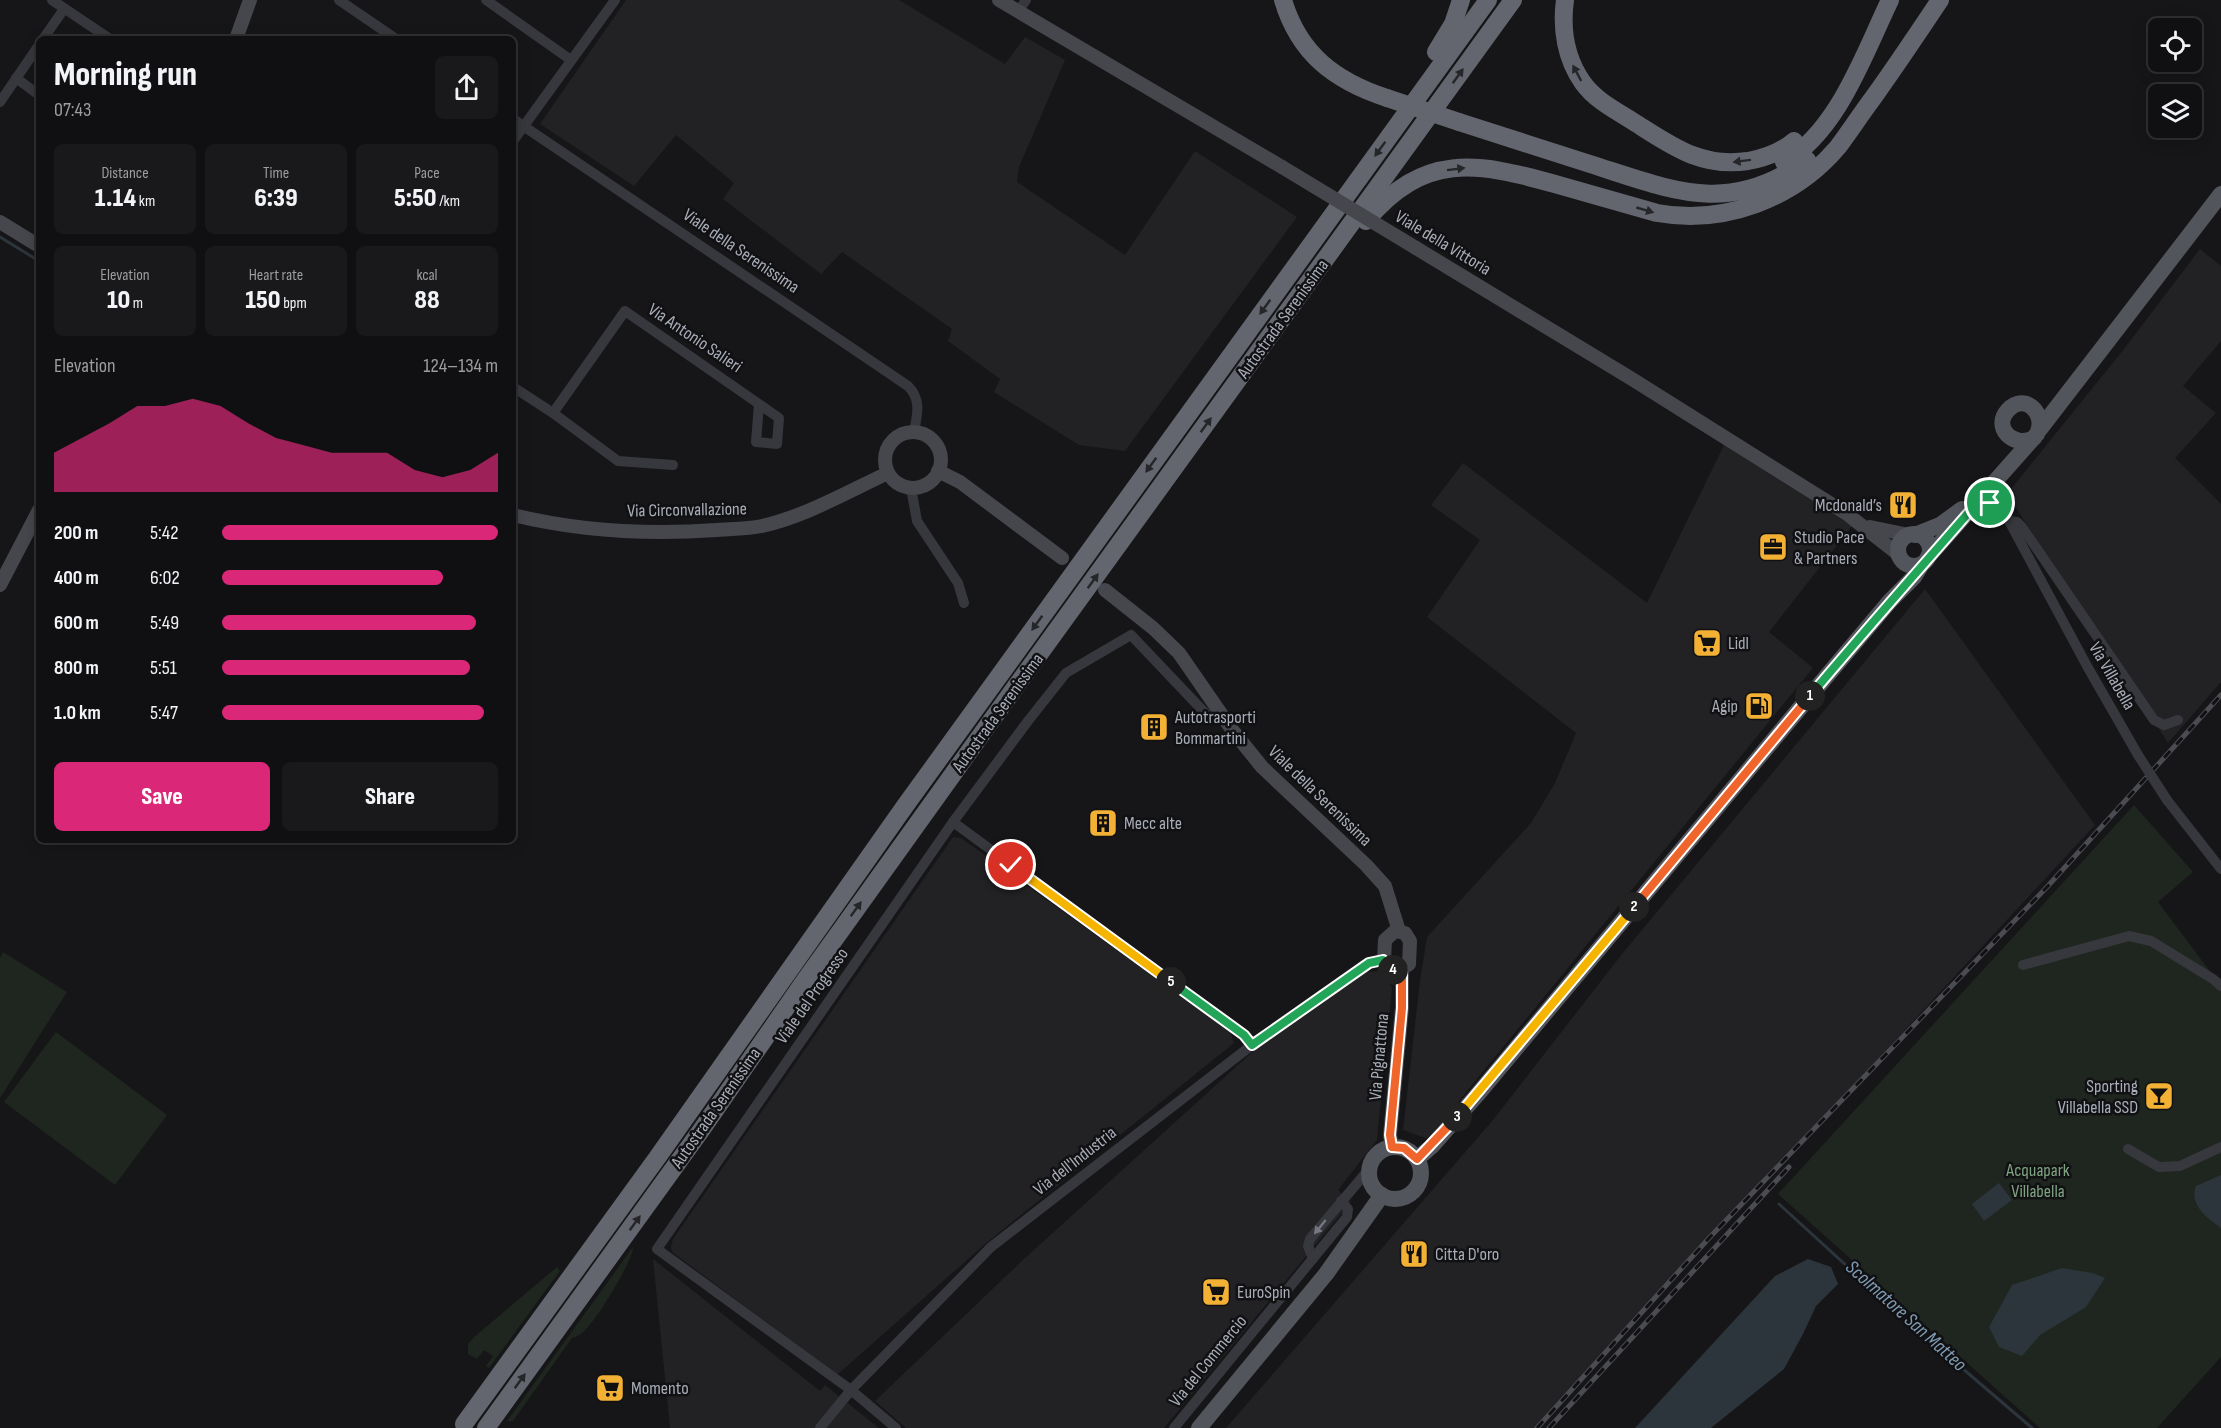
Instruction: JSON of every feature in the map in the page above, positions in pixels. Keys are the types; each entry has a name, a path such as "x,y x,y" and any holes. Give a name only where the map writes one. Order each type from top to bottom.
{"highway":[{"path":"1283,0 1292,24 1318,61 1348,83 1669,178 1707,183 1742,179 1768,170 1791,158 1808,144 1823,128 1846,91 1888,0"},
{"path":"1294,0 1308,29 1335,61 1391,94"},
{"path":"1395,128 1419,79 1447,35 1461,0"},
{"name":"Autostrada Serenissima","path":"464,1424 657,1158 891,825 1488,0"},
{"name":"Autostrada Serenissima","path":"486,1428 702,1129 806,979 1001,707 1513,0"},
{"path":"1565,0 1564,32 1571,60 1584,85 1600,100 1684,153 1718,162 1736,163 1770,156 1788,146 1820,117 1888,0"},
{"path":"1301,294 1335,261 1384,201 1405,185 1445,170 1474,167 1511,172 1674,216 1708,216 1744,209 1767,200 1802,179 1837,148 1940,0"},
{"path":"1462,116 1681,192 1720,194 1750,189 1793,170 1823,145 1866,90 1930,16"}],"main road":[{"path":"2206,214 2221,183"},
{"path":"1417,1159 1432,1146 1484,1086 1890,601 1914,577 1925,561 2037,433 2221,194"},
{"path":"2206,214 2221,199"},
{"path":"2030,405 2038,412 2041,423 2037,433 2023,442 2012,440 2003,425 2008,409 2018,404 2044,403 2071,388"},
{"path":"1890,601 1899,579 1901,540 1940,525 1961,511 1997,468 2004,455 2008,436"},
{"path":"1899,556 1912,566 1925,561 1930,549 1926,541 1912,535"},
{"path":"1392,1147 1404,1148 1417,1159 1421,1171 1416,1188 1400,1198 1382,1195 1371,1183 1370,1167 1375,1156 1392,1147"},
{"path":"1199,1428 1326,1274 1382,1195"}],"street":[{"path":"52,0 105,36"},
{"path":"237,36 250,0"},
{"path":"339,0 392,36"},
{"path":"486,0 571,60"},
{"path":"516,137 615,0"},
{"name":"Viale della Vittoria","path":"999,0 1022,6 1281,167 1632,379 1864,525 1899,556"},
{"path":"45,36 64,9"},
{"path":"0,102 36,49"},
{"path":"16,78 36,93"},
{"name":"Viale della Serenissima","path":"516,121 911,389 917,402 918,413 914,432"},
{"path":"0,222 36,244"},
{"name":"Via Antonio Salieri","path":"553,413 625,311 759,404"},
{"path":"516,389 618,461 673,465"},
{"path":"914,432 930,438 936,445 940,453 938,471 927,484 911,488 901,486 888,472 885,454 889,445 896,438 914,432"},
{"path":"938,471 960,482 1062,558"},
{"name":"Via Circonvallazione","path":"516,516 542,522 637,532 696,532 762,526 810,510 888,472"},
{"path":"911,488 917,520 958,583 964,603"},
{"name":"Via Villabella","path":"1983,496 2008,521 2138,755 2167,800 2221,869"},
{"path":"0,585 36,516"},
{"path":"2008,521 2017,522 2022,527 2154,720 2164,725 2178,720"},
{"name":"Viale della Vittoria","path":"1864,525 1912,535"},
{"name":"Viale della Serenissima","path":"1105,590 1153,628 1179,653 1233,731 1262,767 1366,865 1385,886 1399,931"},
{"name":"Viale del Progresso","path":"896,1428 851,1390 657,1249 953,822 1066,673 1131,635 1207,715"},
{"path":"953,822 1244,1035 1252,1045"},
{"path":"1399,931 1408,935 1410,941 1409,964 1398,971 1389,969 1383,960 1387,937 1392,932 1399,931"},
{"path":"2023,965 2129,936 2151,941 2221,986"},
{"name":"Via dell'Industria","path":"820,1428 851,1390 991,1247 1252,1045 1369,963 1383,960"},
{"name":"Via Pignattona","path":"1392,1147 1390,1135 1402,1008 1402,970"},
{"path":"2128,1149 2158,1167 2180,1166 2221,1147"},
{"name":"Via del Commercio","path":"1174,1428 1347,1217 1348,1209 1341,1201 1370,1167"}],"shaded area":[{"path":"626,0 899,0 1005,64 1025,37 1065,60 1019,167 1017,182 1125,255 1195,151 1297,217 1125,451 1079,445 994,392 1000,379 948,341 952,329 842,252 821,274 723,199 734,183 676,135 634,186 540,124"},
{"path":"2200,249 2221,266 2221,341 2183,386 2216,413 2175,458 2221,504 2221,682 2168,743 2007,494 2124,349"},
{"path":"1724,445 1852,526 1769,632 1813,668 1428,1139 1403,1130 1427,937 1531,823 1555,783 1576,733 1427,617 1480,540 1431,505 1463,463 1647,603"},
{"path":"1925,589 2095,825 1536,1428 1226,1428 1493,1120 1622,954"},
{"path":"953,837 961,838 1230,1032 1234,1043 985,1244 837,1375 672,1252 671,1246 673,1239"},
{"path":"1380,971 1392,988 1377,1140 1338,1190 1351,1202 1164,1428 906,1428 875,1401 1024,1259 1269,1037 1367,972"},
{"path":"2221,1175 2221,1228 2210,1220 2197,1205 2194,1193 2196,1186"},
{"path":"1999,1183 2012,1200 1984,1221 1972,1204"},
{"path":"653,1259 820,1391 825,1385 879,1428 670,1428"},
{"path":"1808,1259 1831,1267 1838,1284 1816,1306 1784,1369 1711,1428 1635,1428 1775,1276"},
{"path":"2062,1268 2093,1273 2105,1278 2086,1307 2040,1335 2022,1356 1999,1347 1989,1327 2012,1285"}],"green space":[{"name":"Acquapark Villabella","path":"2134,805 2193,872 2158,902 2221,986 2221,1357 2157,1428 2040,1428 1778,1194"},
{"path":"3,952 67,992 0,1098 0,958"},
{"path":"56,1032 167,1115 115,1185 4,1102"},
{"path":"633,1247 627,1265 595,1319 581,1334 572,1338 513,1421 507,1421"},
{"path":"557,1267 560,1271 489,1368 486,1366 493,1356 484,1350 477,1359 468,1354 468,1344 474,1337"}],"waterway":[{"name":"Scolmatore San Matteo","path":"0,237 36,259"},
{"name":"Scolmatore San Matteo","path":"1779,1204 1907,1321 2032,1428"}],"railway":[{"path":"1537,1428 1710,1237 2047,887 2221,695"},
{"path":"1549,1428 1789,1167"}],"place":[{"name":"Mcdonald’s","path":"1903,505"},
{"name":"Studio Pace & Partners","path":"1773,547"},
{"name":"Lidl","path":"1707,643"},
{"name":"Agip","path":"1759,706"},
{"name":"Autotrasporti Bommartini","path":"1154,727"},
{"name":"Mecc alte","path":"1103,823"},
{"name":"Sporting Villabella SSD","path":"2159,1096"},
{"name":"Citta D'oro","path":"1414,1254"},
{"name":"EuroSpin","path":"1216,1292"},
{"name":"Momento","path":"610,1388"}],"route":[{"path":"1011,865 1244,1035 1252,1045 1369,963 1383,960 1389,969 1402,970 1402,1008 1390,1135 1392,1147 1404,1148 1417,1159 1432,1146 1477,1095 1890,601 1914,577 1928,557 1983,496 1990,503"}]}
